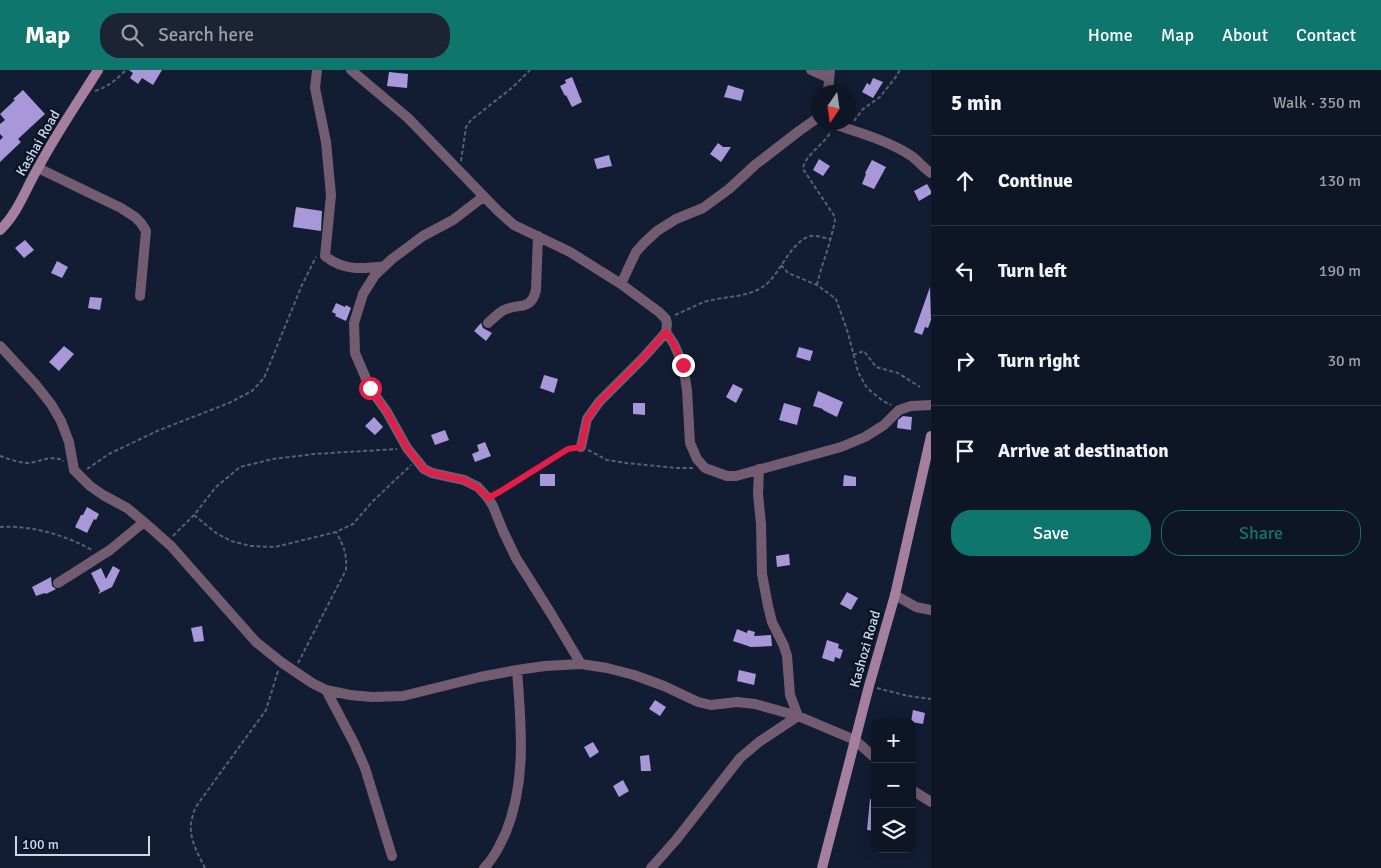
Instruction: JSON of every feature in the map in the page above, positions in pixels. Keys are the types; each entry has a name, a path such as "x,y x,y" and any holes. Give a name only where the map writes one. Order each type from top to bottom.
{"main road":[{"name":"Kashai Road","path":"0,230 20,203 38,168 98,70"},
{"name":"Kashozi Road","path":"822,868 869,686 895,595 931,436"}],"street":[{"path":"317,70 315,88 326,142 331,195 325,256 338,265 364,269 385,266"},
{"path":"351,70 408,118 483,197 514,225 570,252 621,284 666,319 668,324 666,332 599,402 587,419 581,447"},
{"path":"811,70 829,74"},
{"path":"621,284 636,252 657,231 703,208 723,194 755,165 811,122"},
{"path":"852,130 900,150 912,157 931,173"},
{"path":"38,168 121,208 141,223 146,231 140,296"},
{"path":"483,197 453,220 423,236 392,259 375,275 363,294 354,323 355,353 370,388 387,412 407,448 424,469 432,473 464,480 478,488 488,498 516,558 581,664"},
{"path":"488,323 504,310 528,304 534,298 538,236"},
{"path":"666,332 674,344 683,365 690,443 697,459 705,468 727,476 736,476 841,447 865,437 884,425 899,410 911,406 931,405"},
{"path":"0,346 51,404 61,421 69,442 72,466 79,475 103,495 127,508 167,543 256,642 294,671 326,690 372,697 403,696 517,670 581,664 634,674 698,702 711,705 737,702 756,704 798,716 855,740 871,754"},
{"path":"759,469 758,494 762,574 765,594 772,622 787,656 790,695 798,716"},
{"path":"58,583 120,542 144,522"},
{"path":"895,595 916,607 931,610"},
{"path":"484,868 500,846 512,815 520,771 522,740 517,670"},
{"path":"326,690 354,743 364,768 392,856"},
{"path":"651,868 676,840 740,758 759,742 798,716"},
{"path":"916,793 931,802"}],"path":[{"path":"94,91 111,84 126,70"},
{"path":"460,171 466,127 471,120 507,92 530,70"},
{"path":"856,118 862,109 880,97 900,70"},
{"path":"817,286 826,258 835,217 803,169 804,162 826,140 830,130"},
{"path":"666,319 704,302 756,291 773,278 780,265 802,240 810,236 817,236 830,240"},
{"path":"79,475 109,454 157,431 229,404 252,391 264,378 302,285 318,253 326,243"},
{"path":"780,265 788,273 817,286 836,299 848,333 858,372 867,388 883,401 899,410"},
{"path":"854,355 864,351 876,367 898,373 920,387"},
{"path":"488,498 568,449 581,447 607,460 677,468 705,468"},
{"path":"167,543 194,515 216,487 240,467 273,459 314,454 407,448"},
{"path":"0,456 25,463 55,458 72,466"},
{"path":"194,515 223,537 251,546 275,547 336,532 353,524 373,501 416,460"},
{"path":"0,527 15,526 50,533 76,542 100,556"},
{"path":"294,671 346,570 347,558 336,532"},
{"path":"205,868 193,844 190,828 192,816 200,801 266,710 281,662"},
{"path":"869,686 908,696 931,699"}],"building":[{"path":"129,70 162,70 153,85 142,78 138,84 130,78 133,73"},
{"path":"389,72 408,74 407,88 387,86"},
{"path":"572,77 582,102 572,107 560,86 566,83 565,80"},
{"path":"873,78 883,82 873,98 862,92 867,83 870,85"},
{"path":"728,85 744,90 741,101 724,97"},
{"path":"23,90 45,114 18,139 21,142 0,162 0,140 3,137 0,134 0,124 5,120 0,114"},
{"path":"718,143 723,147 731,147 721,162 710,154"},
{"path":"609,155 612,166 597,169 594,159"},
{"path":"819,159 830,166 823,176 813,170"},
{"path":"872,160 886,167 874,189 862,184"},
{"path":"927,184 931,194 919,201 914,191"},
{"path":"296,207 322,211 321,231 293,227"},
{"path":"25,240 34,250 24,258 15,248"},
{"path":"57,261 68,267 62,278 51,273"},
{"path":"930,287 931,320 928,328 925,327 922,335 914,332"},
{"path":"90,297 102,298 100,310 88,308"},
{"path":"336,303 351,308 346,321 335,316 336,314 332,312"},
{"path":"481,323 483,328 492,333 486,341 474,331"},
{"path":"64,346 74,354 59,371 49,362"},
{"path":"799,347 813,351 810,361 796,357"},
{"path":"544,375 558,379 554,393 540,388"},
{"path":"733,384 743,389 736,403 726,397"},
{"path":"818,391 843,402 837,417 813,406"},
{"path":"633,403 645,403 645,415 633,414"},
{"path":"784,403 801,408 797,425 779,420"},
{"path":"903,416 912,417 911,430 897,428 898,420"},
{"path":"374,417 383,427 375,435 365,426"},
{"path":"445,430 449,440 435,445 431,435"},
{"path":"485,442 491,456 475,462 472,454 479,451 477,445"},
{"path":"540,474 555,474 555,486 540,486"},
{"path":"844,475 856,477 856,486 843,486"},
{"path":"87,507 99,514 96,520 94,519 87,533 75,527"},
{"path":"789,554 790,565 777,567 776,556"},
{"path":"113,566 120,570 112,587 98,594 100,591 91,573 101,568 106,579"},
{"path":"51,577 52,586 56,589 36,596 32,587"},
{"path":"847,592 858,598 851,610 840,604"},
{"path":"202,626 204,641 194,642 191,628"},
{"path":"737,629 747,633 748,630 755,632 754,636 771,635 772,646 751,647 733,641"},
{"path":"827,640 839,644 838,648 843,650 840,659 835,657 834,662 822,658"},
{"path":"739,670 756,674 754,685 737,681"},
{"path":"655,700 666,707 660,716 649,709"},
{"path":"913,710 925,713 923,724 916,723 916,718 912,718"},
{"path":"593,742 599,752 590,758 584,747"},
{"path":"649,755 651,771 641,771 640,756"},
{"path":"623,780 629,791 619,797 613,786"},
{"path":"870,799 871,830 867,830"}],"route":[{"path":"370,388 387,412 407,448 424,469 432,473 464,480 478,488 488,498 568,449 581,447 587,419 599,402 666,332 680,355 683,365"}]}
